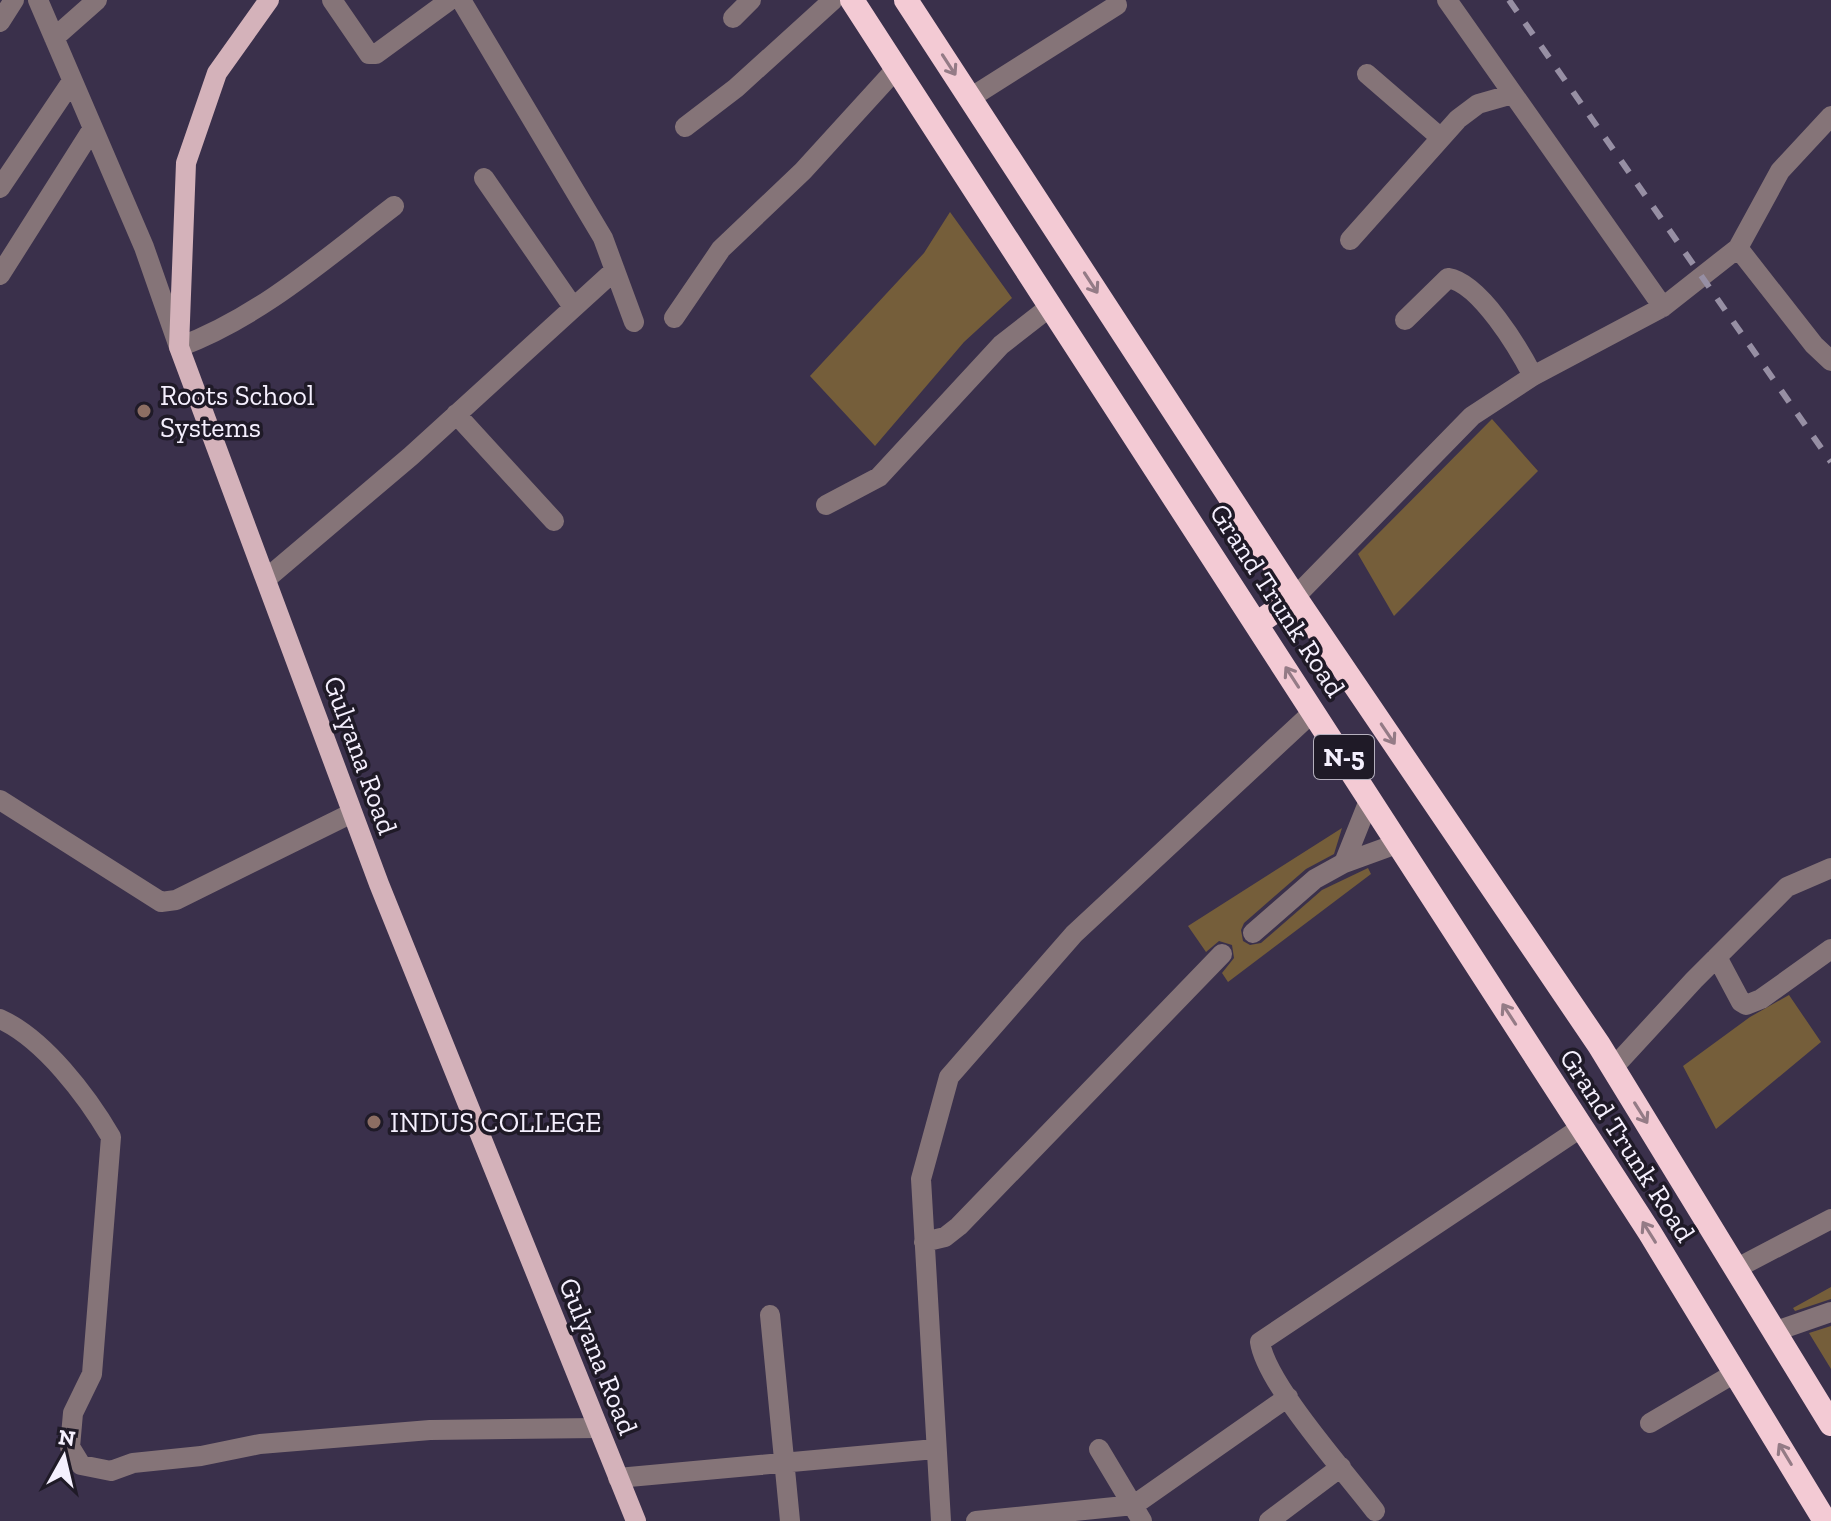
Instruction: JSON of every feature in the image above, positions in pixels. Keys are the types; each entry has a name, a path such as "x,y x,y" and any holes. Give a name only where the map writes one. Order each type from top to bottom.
{"highway":[{"name":"Grand Trunk Road","path":"852,0 1582,1127 1825,1521"},
{"name":"Grand Trunk Road","path":"906,0 1295,597 1613,1068 1831,1424"},
{"path":"1258,623 1295,597"}],"main road":[{"name":"Gulyana Road","path":"269,0 217,73 186,163 179,347 352,813 636,1521"}],"street":[{"path":"0,22 14,0"},
{"path":"38,0 144,247 179,347 220,331 394,206"},
{"path":"54,38 97,0"},
{"path":"332,0 369,54 376,54 450,0"},
{"path":"461,0 603,238 634,322"},
{"path":"733,18 751,0"},
{"path":"685,127 736,88 833,0"},
{"path":"1447,0 1663,307"},
{"path":"970,98 1117,5"},
{"path":"674,318 721,249 803,171 896,69"},
{"path":"1367,74 1441,138"},
{"path":"0,188 72,81"},
{"path":"1350,240 1441,138 1478,104 1513,94"},
{"path":"1295,597 1472,416 1533,376 1663,307 1738,248 1780,171 1831,116"},
{"path":"0,275 93,128"},
{"path":"484,178 573,307"},
{"path":"1738,248 1814,345 1831,361"},
{"path":"266,579 456,414 615,270"},
{"path":"1405,320 1448,278 1457,280 1493,315 1516,345 1533,376"},
{"path":"826,505 879,477 1001,345 1051,306"},
{"path":"456,414 554,521"},
{"path":"941,1521 921,1179 949,1077 1074,934 1314,711"},
{"path":"1344,863 1370,798"},
{"path":"0,800 161,902 176,900 352,813"},
{"path":"1253,933 1315,879 1344,863 1399,843"},
{"path":"1613,1068 1787,887 1831,868"},
{"path":"1717,957 1741,1002 1746,1005 1761,999 1831,949"},
{"path":"924,1242 945,1237 959,1226 1222,954"},
{"path":"0,1019 18,1027 66,1076 92,1105 111,1137 92,1374 73,1413 70,1447 81,1465 111,1471 133,1463 201,1456 260,1444 430,1430 598,1428"},
{"path":"1375,1511 1288,1397 1261,1352 1260,1342 1582,1127"},
{"path":"1737,1268 1831,1219"},
{"path":"1776,1331 1831,1312"},
{"path":"770,1315 790,1521"},
{"path":"1650,1423 1735,1373"},
{"path":"976,1521 1138,1513 1288,1397"},
{"path":"618,1478 935,1449"},
{"path":"1099,1449 1138,1513"},
{"path":"1269,1521 1341,1467"}],"building":[{"path":"950,212 1012,298 964,342 875,446 810,376 924,253"},
{"path":"1492,419 1538,471 1394,616 1358,554"},
{"path":"1342,828 1334,854 1306,869 1244,923 1241,930 1243,941 1250,945 1261,943 1322,890 1368,868 1371,874 1228,982 1222,973 1234,958 1232,945 1219,941 1206,952 1188,926"},
{"path":"1789,995 1821,1042 1716,1129 1683,1066 1750,1017"},
{"path":"1831,1287 1831,1299 1795,1311 1793,1308"},
{"path":"1831,1326 1831,1369 1809,1333"}],"railway":[{"path":"1509,0 1831,462"}],"place":[{"name":"Roots School Systems","path":"144,411"},
{"name":"INDUS COLLEGE","path":"374,1122"}]}
